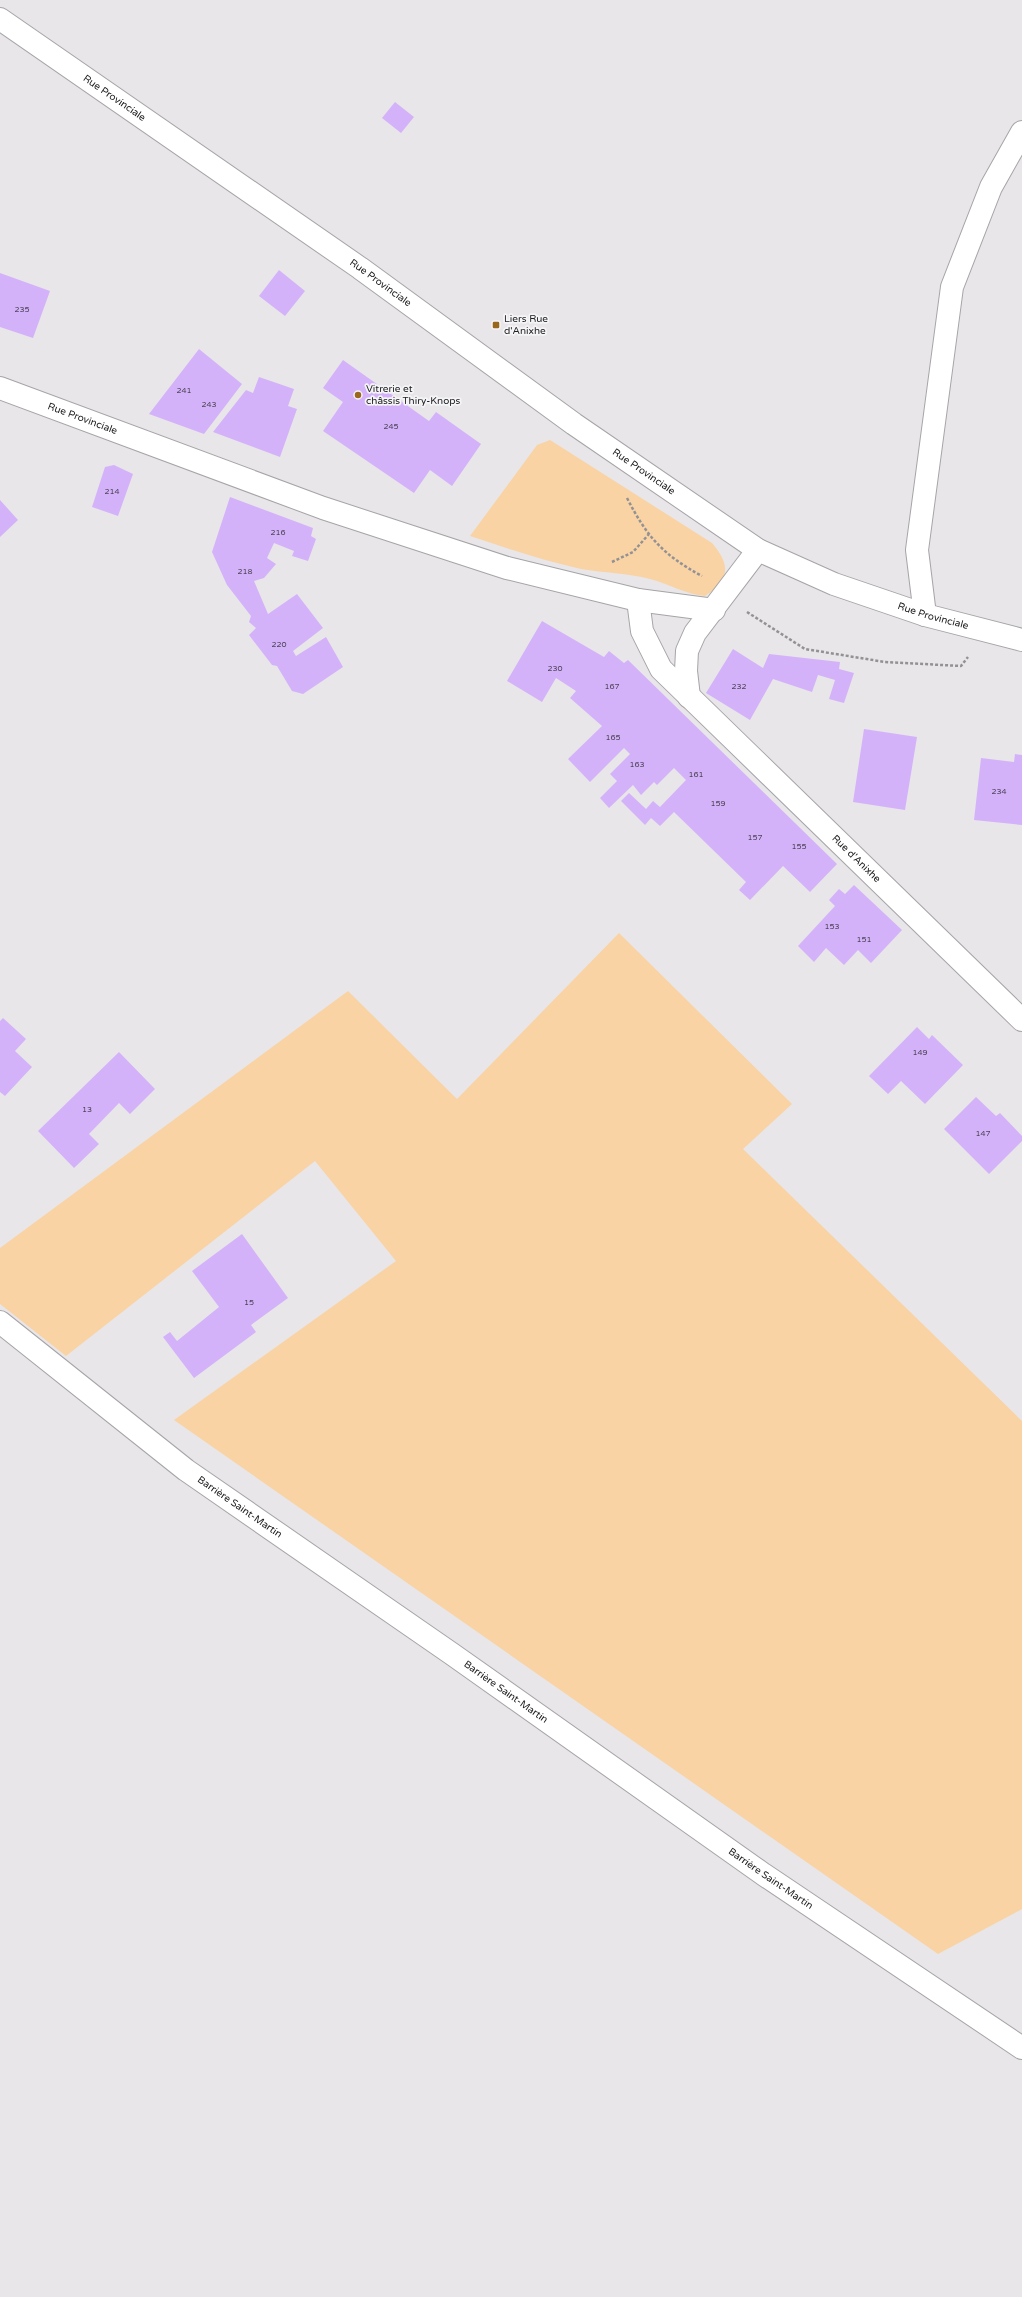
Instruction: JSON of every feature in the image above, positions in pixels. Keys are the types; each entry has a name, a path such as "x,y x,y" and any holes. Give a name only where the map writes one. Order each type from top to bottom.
{"street":[{"name":"Rue Provinciale","path":"0,20 360,268 629,462 758,550 834,584 925,615 1022,640"},
{"path":"925,615 917,550 952,288 991,187 1022,132"},
{"name":"Rue Provinciale","path":"0,388 323,508 506,568 638,600 714,610"},
{"path":"689,697 686,671 686,651 695,633 714,610 758,550"},
{"name":"Rue d'Anixhe","path":"638,600 642,630 661,669 1022,1020"},
{"name":"Barrière Saint-Martin","path":"0,1322 186,1470 452,1654 763,1874 1022,2048"}],"path":[{"path":"629,462 620,475 623,489 636,515 657,545 677,562 728,591 744,610 805,649 885,662 961,666 988,631"}],"shaded area":[{"path":"550,440 712,543 725,565 725,572 719,584 705,596 698,595 641,577 567,566 470,536 537,445"},
{"path":"619,933 792,1104 743,1149 1022,1421 1022,1909 938,1954 174,1420 396,1261 315,1161 66,1356 0,1304 0,1248 348,991 457,1099"}],"building":[{"path":"395,102 414,117 401,133 382,118"},
{"path":"279,270 305,291 285,316 259,296"},
{"path":"0,273 50,291 33,338 0,327"},
{"path":"199,349 242,384 204,434 149,414"},
{"path":"343,360 429,421 436,412 481,444 452,486 430,470 414,493 323,431 343,402 323,388"},
{"path":"259,377 294,389 288,406 297,409 280,457 213,432 246,390 253,393"},
{"path":"114,465 133,474 118,516 92,507 105,467"},
{"path":"230,497 313,528 311,536 316,539 308,561 292,556 294,551 274,543 267,558 276,564 264,578 254,581 268,614 297,594 323,628 293,651 296,656 326,637 343,667 303,694 292,691 277,666 272,665 249,635 256,628 249,622 251,616 227,585 212,552"},
{"path":"0,500 18,520 0,537"},
{"path":"542,621 604,657 609,651 624,663 628,660 837,864 810,892 783,866 750,900 739,890 746,882 674,812 660,826 651,818 645,825 621,801 629,793 646,809 653,801 660,807 686,780 674,768 657,785 654,782 641,795 633,785 609,808 600,798 617,781 610,774 630,754 624,748 590,782 568,759 602,726 570,698 576,691 556,678 542,702 507,681"},
{"path":"733,649 763,668 769,654 840,662 839,669 854,673 844,703 829,699 835,680 818,675 812,692 773,679 750,720 706,693"},
{"path":"864,729 917,737 905,810 853,802"},
{"path":"1015,754 1022,755 1022,825 974,820 981,758 1014,762"},
{"path":"854,885 902,930 871,963 858,950 844,965 826,948 814,962 798,946 835,906 829,900 839,889 845,894"},
{"path":"3,1018 26,1039 15,1051 32,1067 5,1096 0,1092 0,1021"},
{"path":"917,1027 929,1039 932,1035 963,1065 925,1104 901,1081 888,1094 869,1076"},
{"path":"119,1052 155,1089 130,1114 119,1103 89,1134 99,1144 74,1168 38,1131"},
{"path":"976,1097 996,1116 1000,1113 1022,1136 1022,1141 989,1174 944,1129"},
{"path":"242,1234 288,1298 251,1325 256,1332 194,1378 163,1337 170,1332 177,1341 219,1307 192,1271"}],"place":[{"name":"Liers Rue d'Anixhe","path":"496,325"},
{"name":"Vitrerie et châssis Thiry-Knops","path":"358,395"}]}
